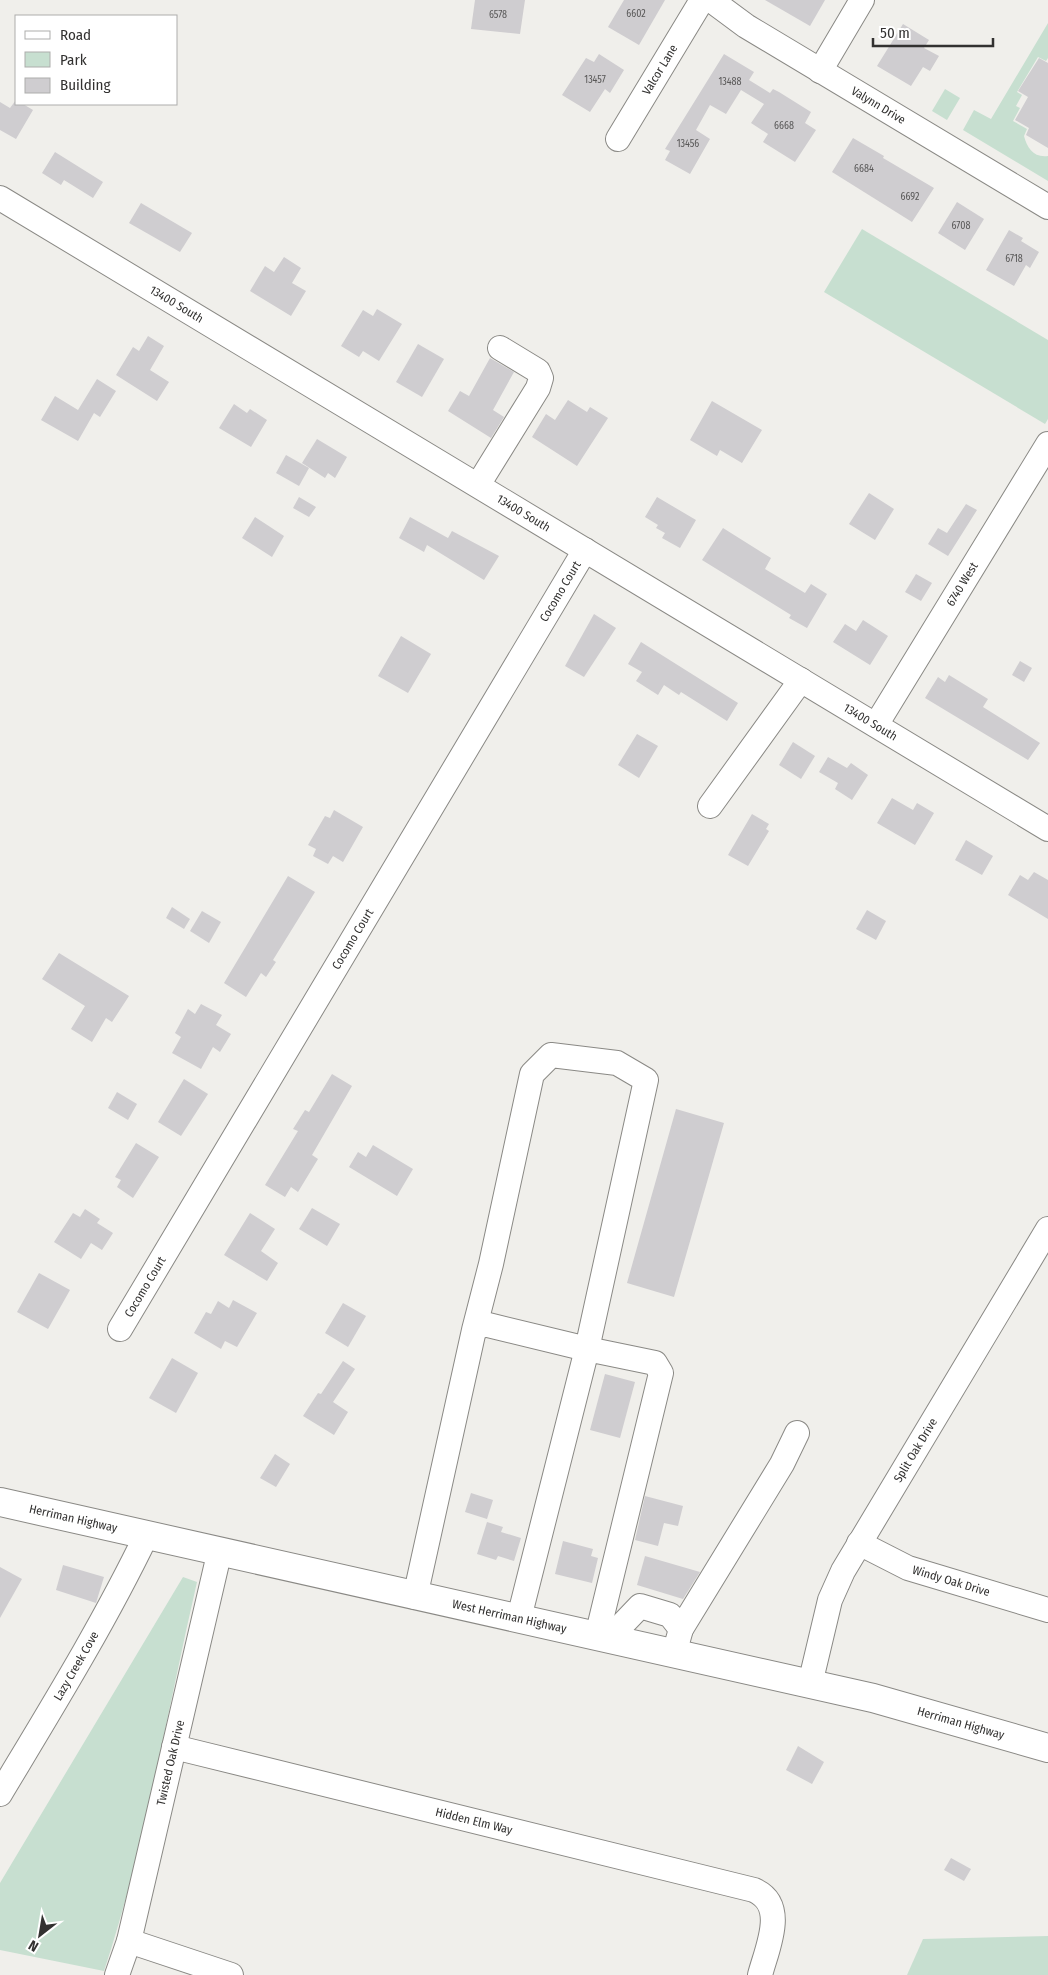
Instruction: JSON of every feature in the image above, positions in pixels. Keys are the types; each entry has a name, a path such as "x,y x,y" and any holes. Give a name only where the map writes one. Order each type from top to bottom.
{"main road":[{"name":"Herriman Highway","path":"0,1502 146,1536"},
{"name":"West Herriman Highway","path":"146,1536 220,1550 605,1638 678,1641 810,1684 873,1698"},
{"name":"Herriman Highway","path":"873,1698 1048,1748"}],"street":[{"name":"Valcor Lane","path":"618,139 702,0"},
{"name":"Valynn Drive","path":"710,0 746,26 1048,207"},
{"path":"820,71 862,0"},
{"name":"13400 South","path":"0,198 1048,829"},
{"path":"478,486 538,388 541,378 538,371 500,348"},
{"name":"6740 West","path":"876,725 1048,444"},
{"name":"Cocomo Court","path":"120,1329 585,550"},
{"path":"710,806 801,680"},
{"path":"415,1596 474,1330 492,1264 532,1074 551,1055 617,1063 646,1080 587,1349 519,1618"},
{"name":"Split Oak Drive","path":"810,1684 830,1600 843,1571 1048,1229"},
{"path":"474,1330 484,1324 655,1364 661,1373 605,1638"},
{"path":"678,1641 782,1464 797,1433"},
{"name":"Lazy Creek Cove","path":"0,1794 65,1686 146,1536"},
{"name":"Windy Oak Drive","path":"859,1543 908,1568 1048,1610"},
{"name":"Twisted Oak Drive","path":"117,1975 129,1941 220,1550"},
{"path":"605,1638 617,1630 640,1606 670,1615 678,1641"},
{"name":"Hidden Elm Way","path":"174,1747 754,1890 769,1902 774,1918 760,1975"},
{"path":"129,1941 231,1975"}],"green space":[{"path":"1048,23 1048,58 1046,61 1038,57 1017,92 1022,95 1016,106 1020,108 1013,121 1027,129 1024,136 1027,144 1035,154 1048,156 1048,181 963,130 974,110 991,119"},
{"path":"945,89 960,98 947,120 932,111"},
{"path":"862,229 1048,340 1048,419 1045,424 824,292"},
{"path":"183,1577 197,1582 144,1826 119,1923 104,1971 0,1950 0,1883"},
{"path":"1048,1936 1048,1975 907,1975 923,1939"}],"building":[{"path":"475,0 525,0 520,34 471,29"},
{"path":"624,0 665,0 639,45 608,27"},
{"path":"765,0 825,0 810,26"},
{"path":"903,24 929,40 924,48 939,56 930,71 923,67 911,86 877,66"},
{"path":"599,54 624,70 610,93 605,89 590,112 562,95 586,58 594,62"},
{"path":"724,54 754,72 749,80 770,93 773,89 779,92 811,112 805,123 816,130 795,162 763,142 768,134 751,123 764,104 741,90 726,114 710,105 696,130 710,139 690,174 665,160 670,151 665,149"},
{"path":"1039,58 1048,63 1048,148 1026,135 1029,128 1015,120 1028,97 1018,91"},
{"path":"15,101 15,105 25,105 33,110 16,139 0,130 0,102 10,108"},
{"path":"853,138 934,188 912,222 832,172"},
{"path":"55,152 103,182 93,198 64,180 61,185 42,173"},
{"path":"957,202 984,219 965,250 938,233"},
{"path":"141,203 192,233 180,252 129,223"},
{"path":"1009,230 1023,238 1021,241 1039,252 1030,268 1026,265 1014,286 986,270"},
{"path":"284,257 301,268 292,283 306,291 291,316 250,291 265,266 274,272"},
{"path":"377,309 402,324 379,361 363,351 359,357 341,346 363,310 373,316"},
{"path":"148,336 164,346 150,370 169,382 157,401 116,375 133,347 139,351"},
{"path":"418,344 444,359 422,397 396,382"},
{"path":"490,358 514,372 493,410 504,417 491,438 448,411 460,391 469,396"},
{"path":"97,379 116,391 100,417 94,413 78,441 41,420 55,396 78,410"},
{"path":"568,400 587,412 590,407 608,418 577,466 532,437 546,414 555,420"},
{"path":"712,401 762,430 742,463 720,450 717,456 690,440"},
{"path":"234,404 247,413 250,409 267,420 251,447 219,428"},
{"path":"317,439 347,457 335,478 328,473 325,478 302,463"},
{"path":"286,455 309,468 299,486 276,473"},
{"path":"869,493 894,509 875,540 849,524"},
{"path":"299,497 316,507 309,517 293,508"},
{"path":"657,497 696,520 680,548 662,538 665,533 656,528 658,525 645,517"},
{"path":"966,504 977,510 948,556 928,544 938,528 947,533"},
{"path":"255,517 284,536 272,557 242,538"},
{"path":"410,517 448,538 452,531 499,556 484,580 427,545 424,552 399,538"},
{"path":"723,528 771,558 765,569 805,593 811,584 827,594 807,628 789,618 791,615 702,560"},
{"path":"916,574 932,583 921,601 905,592"},
{"path":"594,614 616,628 584,677 565,666"},
{"path":"863,620 888,636 870,665 833,642 845,624 856,631"},
{"path":"401,636 431,654 408,693 378,676"},
{"path":"641,642 738,703 727,721 681,692 679,695 664,685 658,695 636,681 642,672 628,664"},
{"path":"1020,661 1032,668 1024,682 1012,675"},
{"path":"949,675 988,699 983,707 1040,743 1028,760 925,698 938,677 945,682"},
{"path":"637,734 658,746 639,778 618,765"},
{"path":"793,742 815,756 801,779 779,765"},
{"path":"828,757 847,768 851,763 868,775 852,800 835,789 838,783 819,772"},
{"path":"892,798 913,810 917,803 934,813 915,845 877,823"},
{"path":"334,810 363,827 343,862 333,856 328,864 313,856 316,849 308,845 325,816 330,818"},
{"path":"752,814 769,824 766,829 769,831 748,866 728,855"},
{"path":"966,840 993,856 982,875 955,860"},
{"path":"1034,872 1048,880 1048,919 1008,895 1020,875 1028,880"},
{"path":"288,876 315,892 273,960 276,962 266,977 261,973 246,997 224,983"},
{"path":"172,907 190,919 184,929 166,918"},
{"path":"867,910 886,921 876,940 856,929"},
{"path":"202,911 221,922 209,943 190,931"},
{"path":"59,953 129,996 112,1022 106,1018 92,1042 71,1029 85,1006 42,979"},
{"path":"201,1004 222,1015 216,1025 231,1034 220,1052 213,1047 201,1069 172,1053 181,1037 175,1033 188,1009 195,1014"},
{"path":"332,1074 352,1086 312,1155 318,1159 298,1192 291,1187 285,1197 265,1185 298,1131 293,1129 305,1110 309,1112"},
{"path":"184,1079 208,1094 181,1136 158,1122"},
{"path":"117,1092 137,1104 128,1120 108,1108"},
{"path":"676,1109 724,1123 674,1297 627,1283"},
{"path":"136,1143 159,1157 133,1198 117,1187 121,1180 115,1177"},
{"path":"373,1145 413,1169 397,1196 349,1167 358,1152 366,1157"},
{"path":"312,1208 340,1224 327,1246 299,1229"},
{"path":"85,1209 100,1219 97,1223 113,1233 102,1250 91,1243 81,1259 54,1242 73,1213 80,1217"},
{"path":"250,1213 275,1229 261,1251 278,1263 267,1281 224,1255"},
{"path":"39,1273 70,1290 48,1329 17,1312"},
{"path":"233,1300 257,1313 237,1347 225,1341 221,1349 194,1333 206,1312 211,1314 218,1301 229,1308"},
{"path":"343,1303 366,1316 348,1347 325,1333"},
{"path":"172,1358 198,1373 176,1413 149,1398"},
{"path":"343,1361 355,1369 333,1402 348,1412 334,1435 303,1416 318,1393 321,1394"},
{"path":"605,1374 635,1382 620,1438 590,1430"},
{"path":"275,1454 290,1464 276,1487 260,1478"},
{"path":"471,1493 493,1500 487,1519 465,1512"},
{"path":"645,1496 683,1506 678,1526 664,1523 658,1546 635,1540"},
{"path":"487,1522 503,1527 501,1532 521,1538 514,1561 498,1556 496,1560 477,1554"},
{"path":"563,1541 593,1549 591,1556 598,1558 592,1583 555,1574"},
{"path":"645,1556 700,1572 683,1599 637,1585"},
{"path":"63,1565 104,1577 96,1603 56,1590"},
{"path":"0,1567 22,1579 0,1618"},
{"path":"798,1746 824,1762 812,1784 786,1770"},
{"path":"951,1858 971,1869 964,1881 944,1870"}]}
